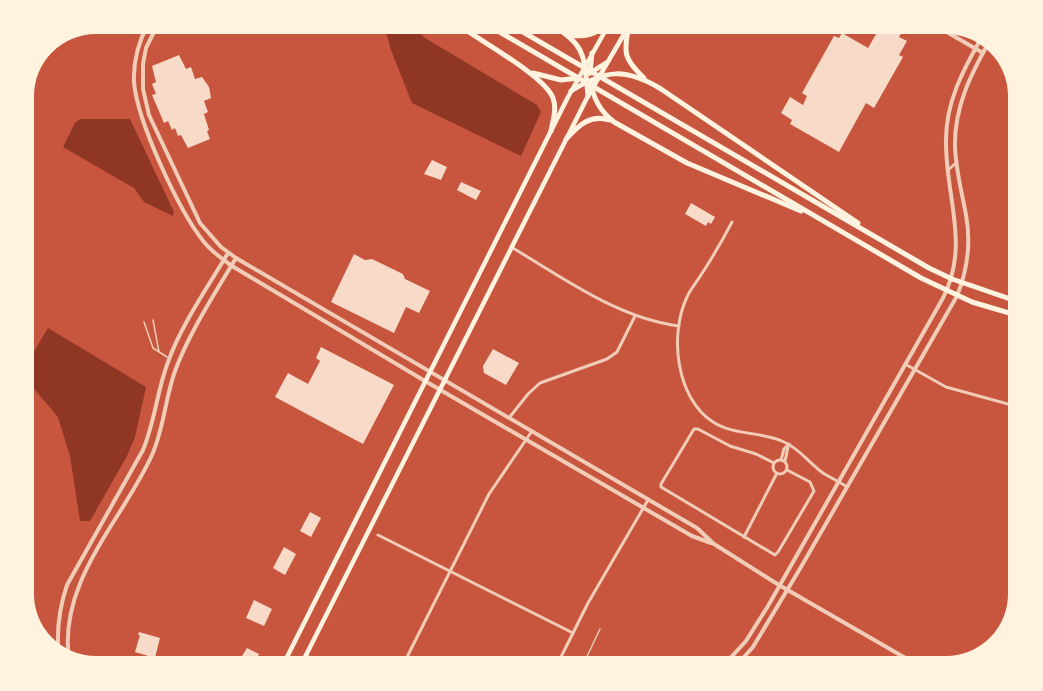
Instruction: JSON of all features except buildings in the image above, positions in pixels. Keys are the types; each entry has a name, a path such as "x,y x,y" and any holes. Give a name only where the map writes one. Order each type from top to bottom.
{"highway":[{"path":"473,34 546,87 553,97 555,113 551,130"},
{"path":"503,34 947,291 1008,312"},
{"path":"525,34 889,245 952,279 1008,298"},
{"path":"569,35 584,37 594,34"},
{"path":"627,34 626,56 647,81 889,245"},
{"path":"569,35 577,43 591,90 601,110 614,122"},
{"path":"588,96 592,53"},
{"path":"571,91 606,63"},
{"path":"528,72 552,79 578,79 621,73 647,81"},
{"path":"566,139 578,126 590,119 603,118 687,163 794,209 811,214"}],"main road":[{"path":"287,657 551,130 585,64 604,34"},
{"path":"305,657 591,90 624,34"}],"street":[{"path":"144,34 136,56 135,91 149,135 191,225 224,261 692,536 714,544"},
{"path":"153,34 146,48 143,64 143,89 149,115 200,223 228,253 697,528 714,544 787,590 904,657"},
{"path":"952,35 983,53"},
{"path":"731,657 746,641 779,585 952,279 957,247 946,142 948,112 956,85 978,43"},
{"path":"744,657 753,647 848,487 957,296 962,283 968,246 955,146 959,108 964,89 985,49"},
{"path":"948,170 957,162"},
{"path":"179,200 187,196"},
{"path":"732,222 686,299 679,326 680,371 689,397 697,408 715,423 730,430 767,436 789,446 824,473 848,487"},
{"path":"511,247 570,283 635,316 679,326"},
{"path":"59,643 61,602 67,585 137,462 151,427 169,358 228,253"},
{"path":"68,649 68,622 75,592 145,468 160,434 178,363 237,258"},
{"path":"295,304 299,295"},
{"path":"302,308 306,299"},
{"path":"509,418 540,383 607,359 617,352 635,316"},
{"path":"169,358 178,363"},
{"path":"905,364 937,383 962,393 1008,404"},
{"path":"783,460 774,463 694,429 662,484 664,491 775,555 814,491 810,482 787,471"},
{"path":"407,657 489,494 532,431"},
{"path":"787,471 787,465 783,460 784,449 789,446"},
{"path":"137,462 145,468"},
{"path":"579,470 584,462"},
{"path":"774,463 773,469 777,473 787,471"},
{"path":"744,537 777,473"},
{"path":"561,657 588,603 648,500"},
{"path":"378,535 573,633"},
{"path":"307,653 308,657"}],"lane":[{"path":"153,320 159,353"},
{"path":"144,322 150,343 159,353 169,358"},
{"path":"587,657 600,629"}],"shaded area":[{"path":"387,34 420,34 537,105 541,112 521,156 412,103"},
{"path":"80,119 130,119 174,212 173,216 144,202 134,188 63,147 75,123"},
{"path":"48,328 146,387 135,437 127,456 90,521 80,521 70,456 58,417 35,390 35,350"}]}
